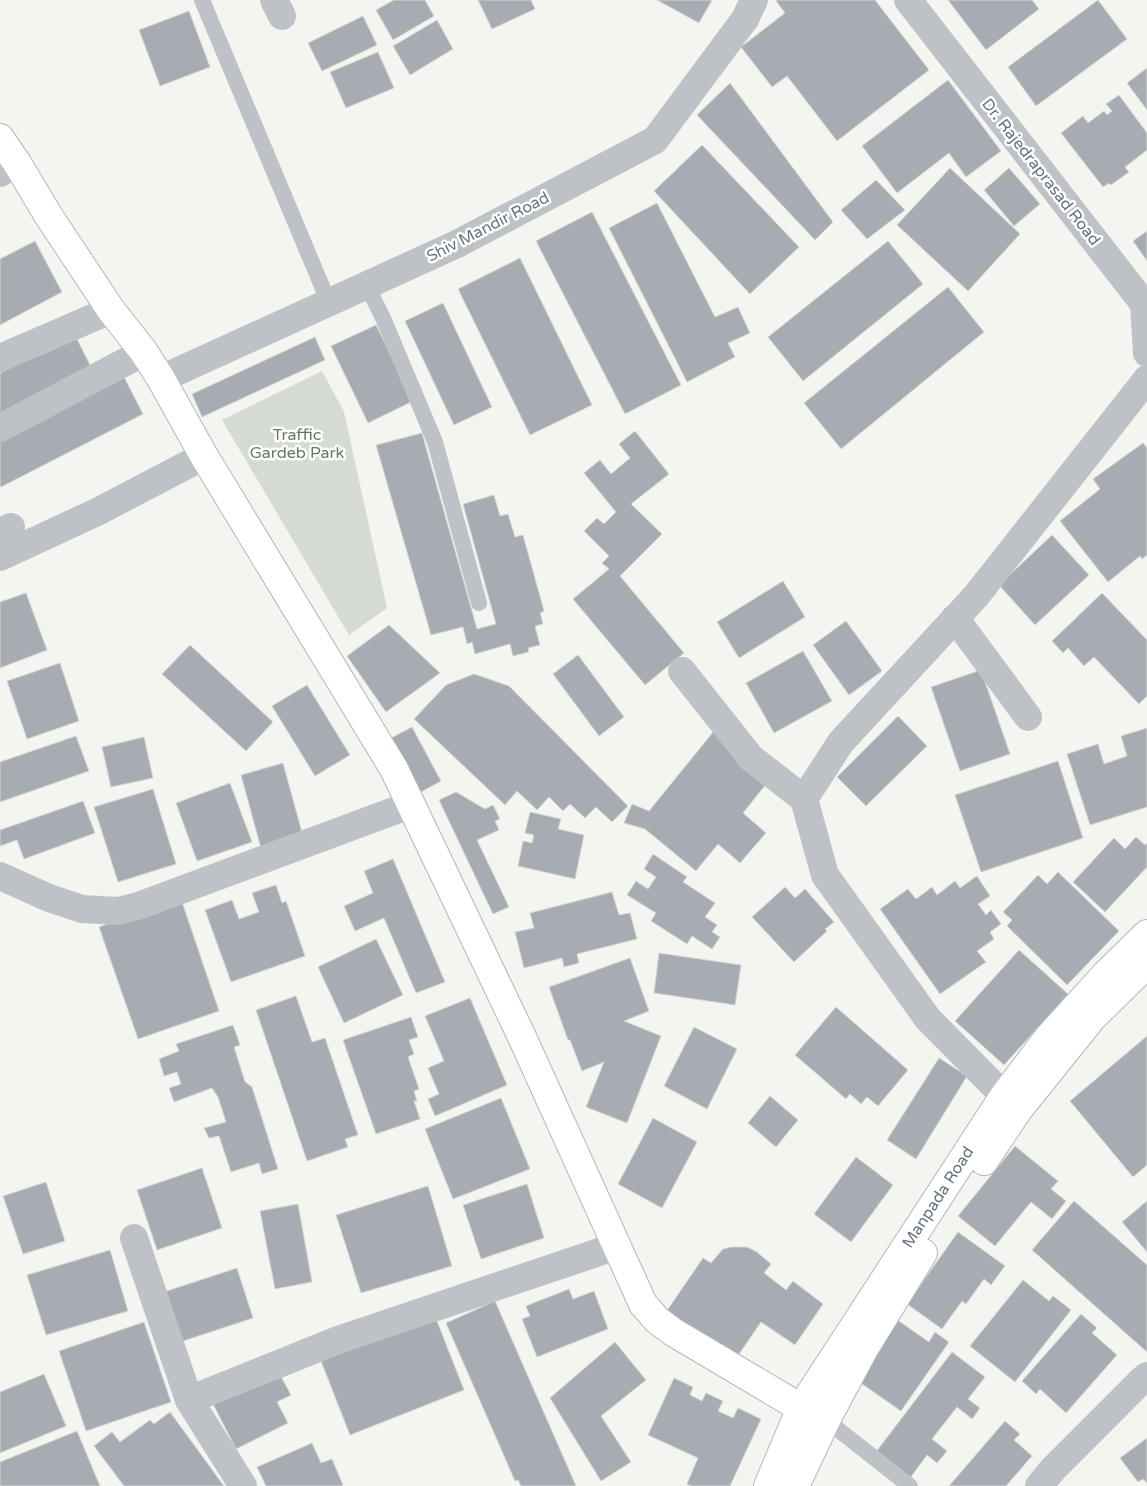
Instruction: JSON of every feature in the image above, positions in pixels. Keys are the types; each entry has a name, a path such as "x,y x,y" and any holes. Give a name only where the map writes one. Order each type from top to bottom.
{"street":[{"name":"Shiv Mandir Road","path":"161,379 457,244 655,140 745,18 754,0"},
{"name":"Dr. Rajedraprasad Road","path":"908,0 1144,304 1147,353"},
{"path":"0,138 8,168 48,215 110,310 144,352 204,456 394,769 522,1037 643,1304 657,1320 673,1332 801,1408 826,1420"},
{"path":"0,358 110,310"},
{"path":"0,428 144,352"},
{"path":"804,799 841,742 976,596 1147,379"},
{"path":"0,557 99,511 204,456"},
{"path":"955,618 1028,717"},
{"path":"682,671 751,758 804,799 824,875 928,1019 1011,1103"},
{"path":"0,876 49,898 82,909 118,911 148,902 410,804"},
{"name":"Manpada Road","path":"795,1486 826,1420 864,1349 931,1240 1048,1038 1106,974 1147,934"},
{"name":"Manpada Road","path":"768,1486 801,1408 1011,1103 1092,1018 1147,964"},
{"path":"134,1238 189,1400 243,1486"},
{"path":"189,1400 338,1340 616,1246"},
{"path":"1039,1486 1053,1468 1147,1376"}],"lane":[{"path":"202,0 329,303"},
{"path":"367,286 383,318 435,442 479,603"},
{"path":"826,1420 910,1486"}],"green space":[{"name":"Traffic Gardeb Park","path":"322,371 344,412 387,608 349,635 222,420"}],"building":[{"path":"394,0 425,0 434,16 393,40 376,10"},
{"path":"478,0 531,0 535,9 492,29"},
{"path":"657,0 712,0 699,23"},
{"path":"777,0 875,0 929,70 837,141 787,76 772,87 741,47 785,13"},
{"path":"948,0 1032,0 1039,9 986,50"},
{"path":"1098,0 1127,39 1036,106 1008,67"},
{"path":"189,11 210,67 160,86 139,30"},
{"path":"363,16 377,45 322,71 308,43"},
{"path":"437,20 453,49 410,75 393,46"},
{"path":"378,52 394,88 346,108 330,72"},
{"path":"1147,68 1147,110 1127,83"},
{"path":"948,80 1001,151 966,177 949,153 897,193 862,146"},
{"path":"730,83 833,222 815,240 697,115"},
{"path":"1119,95 1147,133 1147,150 1125,167 1129,172 1111,185 1109,183 1103,187 1061,133 1083,116 1088,123 1104,111 1107,115 1112,111 1106,104"},
{"path":"702,145 799,247 750,294 654,191"},
{"path":"950,168 1020,234 968,291 897,225"},
{"path":"1009,168 1040,204 1014,226 984,190"},
{"path":"876,180 905,210 867,239 841,210"},
{"path":"657,203 715,317 738,307 750,333 728,343 735,357 687,382 609,228"},
{"path":"592,212 681,385 625,414 536,241"},
{"path":"1147,231 1147,261 1133,241"},
{"path":"35,241 62,292 0,325 0,259"},
{"path":"888,241 923,284 803,381 768,337"},
{"path":"520,258 592,405 530,435 458,289"},
{"path":"948,287 984,332 841,449 804,403"},
{"path":"443,303 492,407 454,425 405,321"},
{"path":"376,325 413,401 368,423 331,346"},
{"path":"75,335 94,373 0,416 0,373"},
{"path":"315,337 325,360 202,417 192,394"},
{"path":"123,375 143,414 1,487 0,439"},
{"path":"635,431 669,474 631,504 662,534 620,576 684,653 645,685 573,599 609,569 602,563 609,556 584,531 597,518 604,524 616,512 584,473 600,460 611,474 630,458 619,444"},
{"path":"422,433 477,629 496,624 463,504 494,495 500,516 508,514 515,537 523,535 544,611 540,613 543,624 535,626 540,645 528,648 529,652 513,656 510,644 475,654 472,642 467,644 463,627 431,635 376,445"},
{"path":"1143,443 1147,448 1147,555 1142,559 1140,556 1108,582 1060,521 1100,489 1093,479"},
{"path":"1052,535 1089,575 1035,625 999,585"},
{"path":"783,581 805,617 739,658 717,622"},
{"path":"26,593 47,650 0,668 0,602"},
{"path":"1102,593 1147,640 1147,696 1139,704 1094,657 1084,666 1068,648 1063,653 1052,641"},
{"path":"846,621 882,671 849,695 813,645"},
{"path":"389,625 440,673 386,712 347,656"},
{"path":"190,645 273,722 246,751 162,674"},
{"path":"803,651 832,701 774,733 746,683"},
{"path":"578,655 624,717 599,736 553,674"},
{"path":"60,663 79,721 27,739 7,681"},
{"path":"981,670 1010,754 960,771 931,687"},
{"path":"474,674 509,686 628,806 612,822 596,807 585,818 570,804 563,811 549,797 537,810 517,791 505,805 414,719 446,685"},
{"path":"307,685 350,755 315,776 272,706"},
{"path":"898,716 927,746 866,806 837,777"},
{"path":"412,727 441,781 421,792 391,738"},
{"path":"1147,728 1147,807 1090,825 1067,754 1098,744 1104,764 1127,756 1121,736"},
{"path":"714,731 771,778 743,813 766,833 740,863 718,844 696,871 645,829 624,823 632,804 649,811"},
{"path":"76,736 89,771 0,802 0,762"},
{"path":"144,737 153,778 111,787 102,747"},
{"path":"1058,761 1083,838 981,872 955,795"},
{"path":"283,763 304,840 262,852 241,775"},
{"path":"230,783 252,842 197,861 176,803"},
{"path":"153,789 176,864 118,882 94,807"},
{"path":"456,792 485,809 493,805 500,819 495,821 499,830 477,840 509,907 493,914 439,800"},
{"path":"83,801 95,833 24,859 17,840 0,846 0,830"},
{"path":"530,812 561,819 558,829 584,835 575,879 518,866 523,841 532,843 534,835 525,833"},
{"path":"1136,837 1145,845 1147,843 1147,867 1105,912 1073,882 1114,838 1125,849"},
{"path":"653,854 687,877 683,882 715,903 705,917 717,925 712,932 720,937 712,949 692,936 687,944 651,921 656,913 627,895 636,881 648,889 656,877 644,869"},
{"path":"393,859 445,982 416,993 384,918 355,931 344,906 373,893 364,871"},
{"path":"1058,872 1119,931 1067,985 1007,926 1012,920 1003,912 1038,875 1047,884"},
{"path":"977,876 990,896 978,904 986,915 991,910 1001,924 990,932 994,939 977,951 986,962 940,994 880,909 908,889 916,899 932,887 937,895 955,881 960,888"},
{"path":"276,885 282,903 286,901 305,956 231,982 205,910 232,900 239,919 259,912 252,893"},
{"path":"785,887 795,898 805,889 834,922 794,962 752,917"},
{"path":"612,892 619,915 630,913 637,939 577,954 579,963 564,967 562,958 524,968 515,932 534,928 530,913"},
{"path":"181,899 219,1011 138,1039 99,927"},
{"path":"376,939 403,995 344,1023 318,967"},
{"path":"1019,950 1068,994 1004,1065 955,1021"},
{"path":"659,953 741,965 735,1005 654,993"},
{"path":"630,958 649,1011 624,1021 661,1036 627,1123 586,1107 604,1062 582,1071 570,1040 568,1040 549,987"},
{"path":"296,996 312,1042 325,1038 358,1135 345,1139 348,1147 307,1161 256,1010"},
{"path":"470,998 507,1085 435,1116 428,1099 439,1094 428,1068 444,1061 425,1016"},
{"path":"836,1007 908,1070 878,1106 867,1097 861,1104 850,1094 846,1099 795,1055"},
{"path":"411,1017 418,1037 409,1040 414,1054 408,1057 419,1089 414,1091 417,1101 414,1101 420,1119 376,1134 343,1040"},
{"path":"233,1025 240,1045 234,1047 245,1082 252,1087 278,1169 262,1174 259,1163 231,1172 219,1136 209,1138 204,1128 226,1122 218,1097 212,1088 174,1102 169,1088 181,1084 177,1072 164,1076 159,1059 179,1051 176,1044"},
{"path":"694,1027 737,1049 707,1109 664,1086"},
{"path":"1147,1036 1147,1165 1133,1177 1070,1101"},
{"path":"939,1058 967,1076 916,1159 887,1140"},
{"path":"770,1096 798,1120 776,1147 748,1123"},
{"path":"501,1098 530,1169 453,1199 425,1129"},
{"path":"653,1118 697,1142 662,1208 618,1184"},
{"path":"1015,1146 1058,1181 1051,1189 1066,1201 1052,1219 1031,1202 995,1246 958,1216"},
{"path":"856,1157 893,1185 851,1242 814,1214"},
{"path":"202,1168 222,1228 157,1250 137,1190"},
{"path":"46,1182 65,1241 23,1254 3,1196"},
{"path":"527,1184 544,1238 481,1259 463,1205"},
{"path":"428,1186 452,1266 361,1293 336,1215"},
{"path":"1074,1201 1147,1265 1147,1352 1032,1250"},
{"path":"1147,1201 1147,1252 1122,1222"},
{"path":"298,1204 312,1282 275,1289 260,1211"},
{"path":"958,1232 1005,1266 991,1285 984,1279 966,1304 962,1301 942,1329 907,1304"},
{"path":"747,1247 757,1252 771,1264 764,1273 786,1290 793,1281 823,1304 795,1345 761,1322 735,1360 666,1312 703,1258 711,1263 723,1249"},
{"path":"110,1250 128,1311 46,1335 27,1275"},
{"path":"237,1268 253,1318 180,1342 164,1292"},
{"path":"1023,1280 1049,1301 1053,1296 1071,1310 1015,1382 970,1346"},
{"path":"569,1289 573,1299 594,1291 608,1329 537,1357 522,1319 530,1316 526,1306"},
{"path":"495,1301 576,1486 521,1486 518,1480 515,1481 446,1323"},
{"path":"1081,1314 1097,1328 1092,1333 1117,1355 1066,1413 1040,1389 1036,1394 1022,1381"},
{"path":"435,1316 464,1390 350,1435 321,1361"},
{"path":"896,1319 929,1342 935,1332 949,1342 901,1411 855,1379"},
{"path":"144,1322 171,1402 86,1431 59,1351"},
{"path":"615,1342 646,1380 601,1416 631,1462 601,1481 550,1398"},
{"path":"952,1352 985,1377 968,1399 980,1408 972,1419 957,1407 932,1439 947,1451 937,1463 927,1455 910,1478 876,1452"},
{"path":"278,1371 291,1395 277,1402 288,1423 236,1449 213,1404"},
{"path":"44,1374 66,1426 0,1453 0,1392"},
{"path":"674,1378 693,1387 690,1395 702,1401 706,1393 723,1401 718,1411 733,1418 738,1408 761,1419 730,1486 691,1486 687,1484 698,1458 648,1435"},
{"path":"170,1412 224,1486 124,1486 94,1446 112,1432 120,1442 150,1420 154,1424"},
{"path":"1005,1421 1020,1434 1014,1440 1032,1456 1006,1486 949,1486"},
{"path":"77,1431 100,1486 0,1486 0,1462"},
{"path":"1147,1438 1147,1483 1143,1479 1138,1482 1120,1458"},
{"path":"312,1443 321,1463 332,1459 343,1485 266,1486 257,1467"}]}
